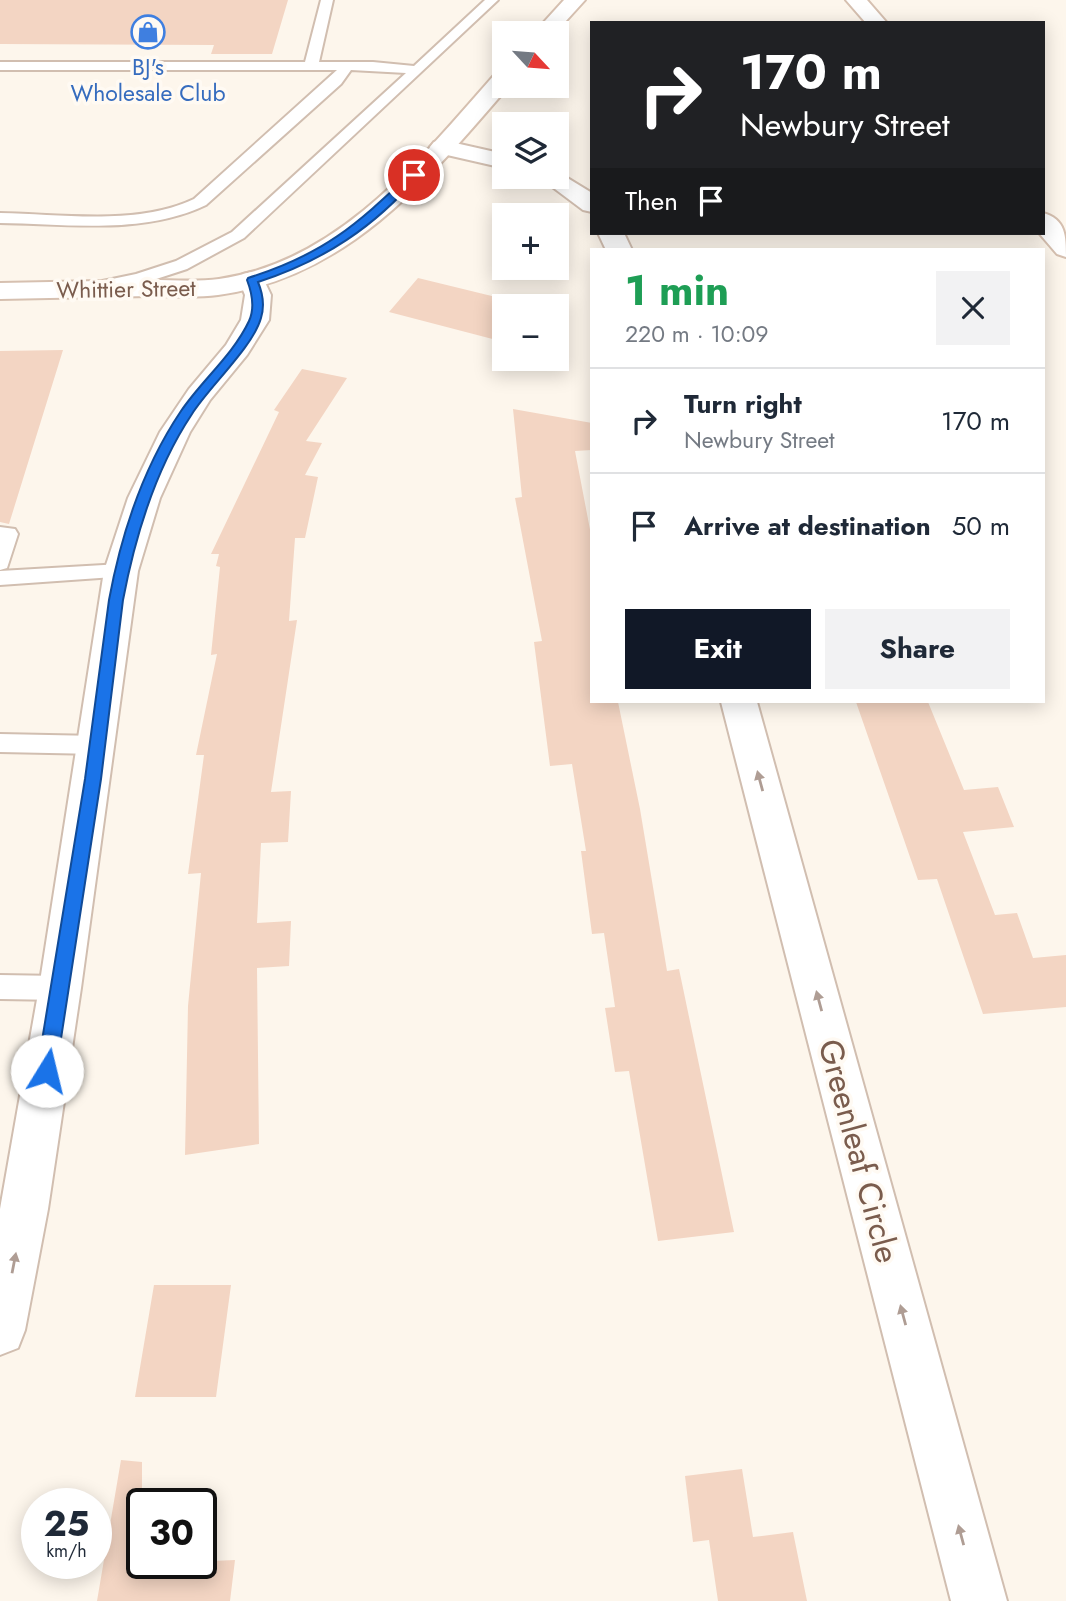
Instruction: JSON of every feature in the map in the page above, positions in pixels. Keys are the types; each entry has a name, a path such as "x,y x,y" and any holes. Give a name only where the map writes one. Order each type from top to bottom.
{"street":[{"path":"555,21 575,0"},
{"path":"856,0 875,21"},
{"name":"Whittier Street","path":"0,291 200,288 252,280 303,263 343,240 380,209 442,147 492,91"},
{"path":"442,147 492,158"},
{"path":"569,189 590,204"},
{"path":"1045,223 1066,249"},
{"path":"0,1330 24,1209 60,988 98,745 108,651 121,571 144,498 175,432 199,395 237,349 256,320 258,295 252,280"},
{"name":"Greenleaf Circle","path":"739,703 979,1601"}],"lane":[{"path":"311,66 327,0"},
{"path":"66,290 107,285 167,271 232,241 492,0"},
{"path":"0,66 346,66 416,70"},
{"path":"0,218 142,218 185,211 200,202 336,81 346,66"},
{"path":"0,534 8,534 0,563"},
{"path":"0,578 121,571"},
{"path":"0,743 98,745"},
{"path":"0,987 60,988"}],"building":[{"name":"BJ's Wholesale Club","path":"0,0 288,0 272,54 211,54 214,45 0,44"},
{"path":"418,278 492,296 492,339 389,312"},
{"path":"63,350 9,524 0,522 0,351"},
{"path":"302,369 347,378 306,441 322,443 305,475 318,477 305,538 295,538 289,621 297,620 271,792 291,791 288,842 261,843 257,923 291,921 289,966 257,968 259,1144 185,1155 188,1006 201,873 188,874 204,755 196,755 217,654 211,655 220,567 216,566 219,554 211,554 279,412 274,410"},
{"path":"513,409 590,423 590,450 575,451 590,530 590,703 618,703 640,809 667,971 679,969 734,1232 658,1241 629,1071 615,1072 605,1008 615,1007 604,933 592,934 581,851 586,851 572,764 550,766 534,642 542,641 515,498 522,497"},
{"path":"856,703 928,703 964,790 998,787 1014,827 963,832 995,915 1017,913 1033,958 1066,955 1066,1007 983,1014 937,879 918,880"},
{"path":"154,1285 231,1285 216,1397 135,1397"},
{"path":"121,1460 142,1462 142,1488 126,1488 126,1579 217,1579 217,1561 235,1560 230,1601 97,1601 101,1579 112,1579 112,1513"},
{"path":"742,1469 753,1537 793,1532 807,1601 718,1601 709,1540 693,1542 685,1476"}],"place":[{"name":"BJ's Wholesale Club","path":"148,32"}],"route":[{"path":"47,1071 93,779 116,600 121,571 144,498 186,412 237,349 256,320 258,295 252,280 289,269 330,248 355,231 414,175"}]}
